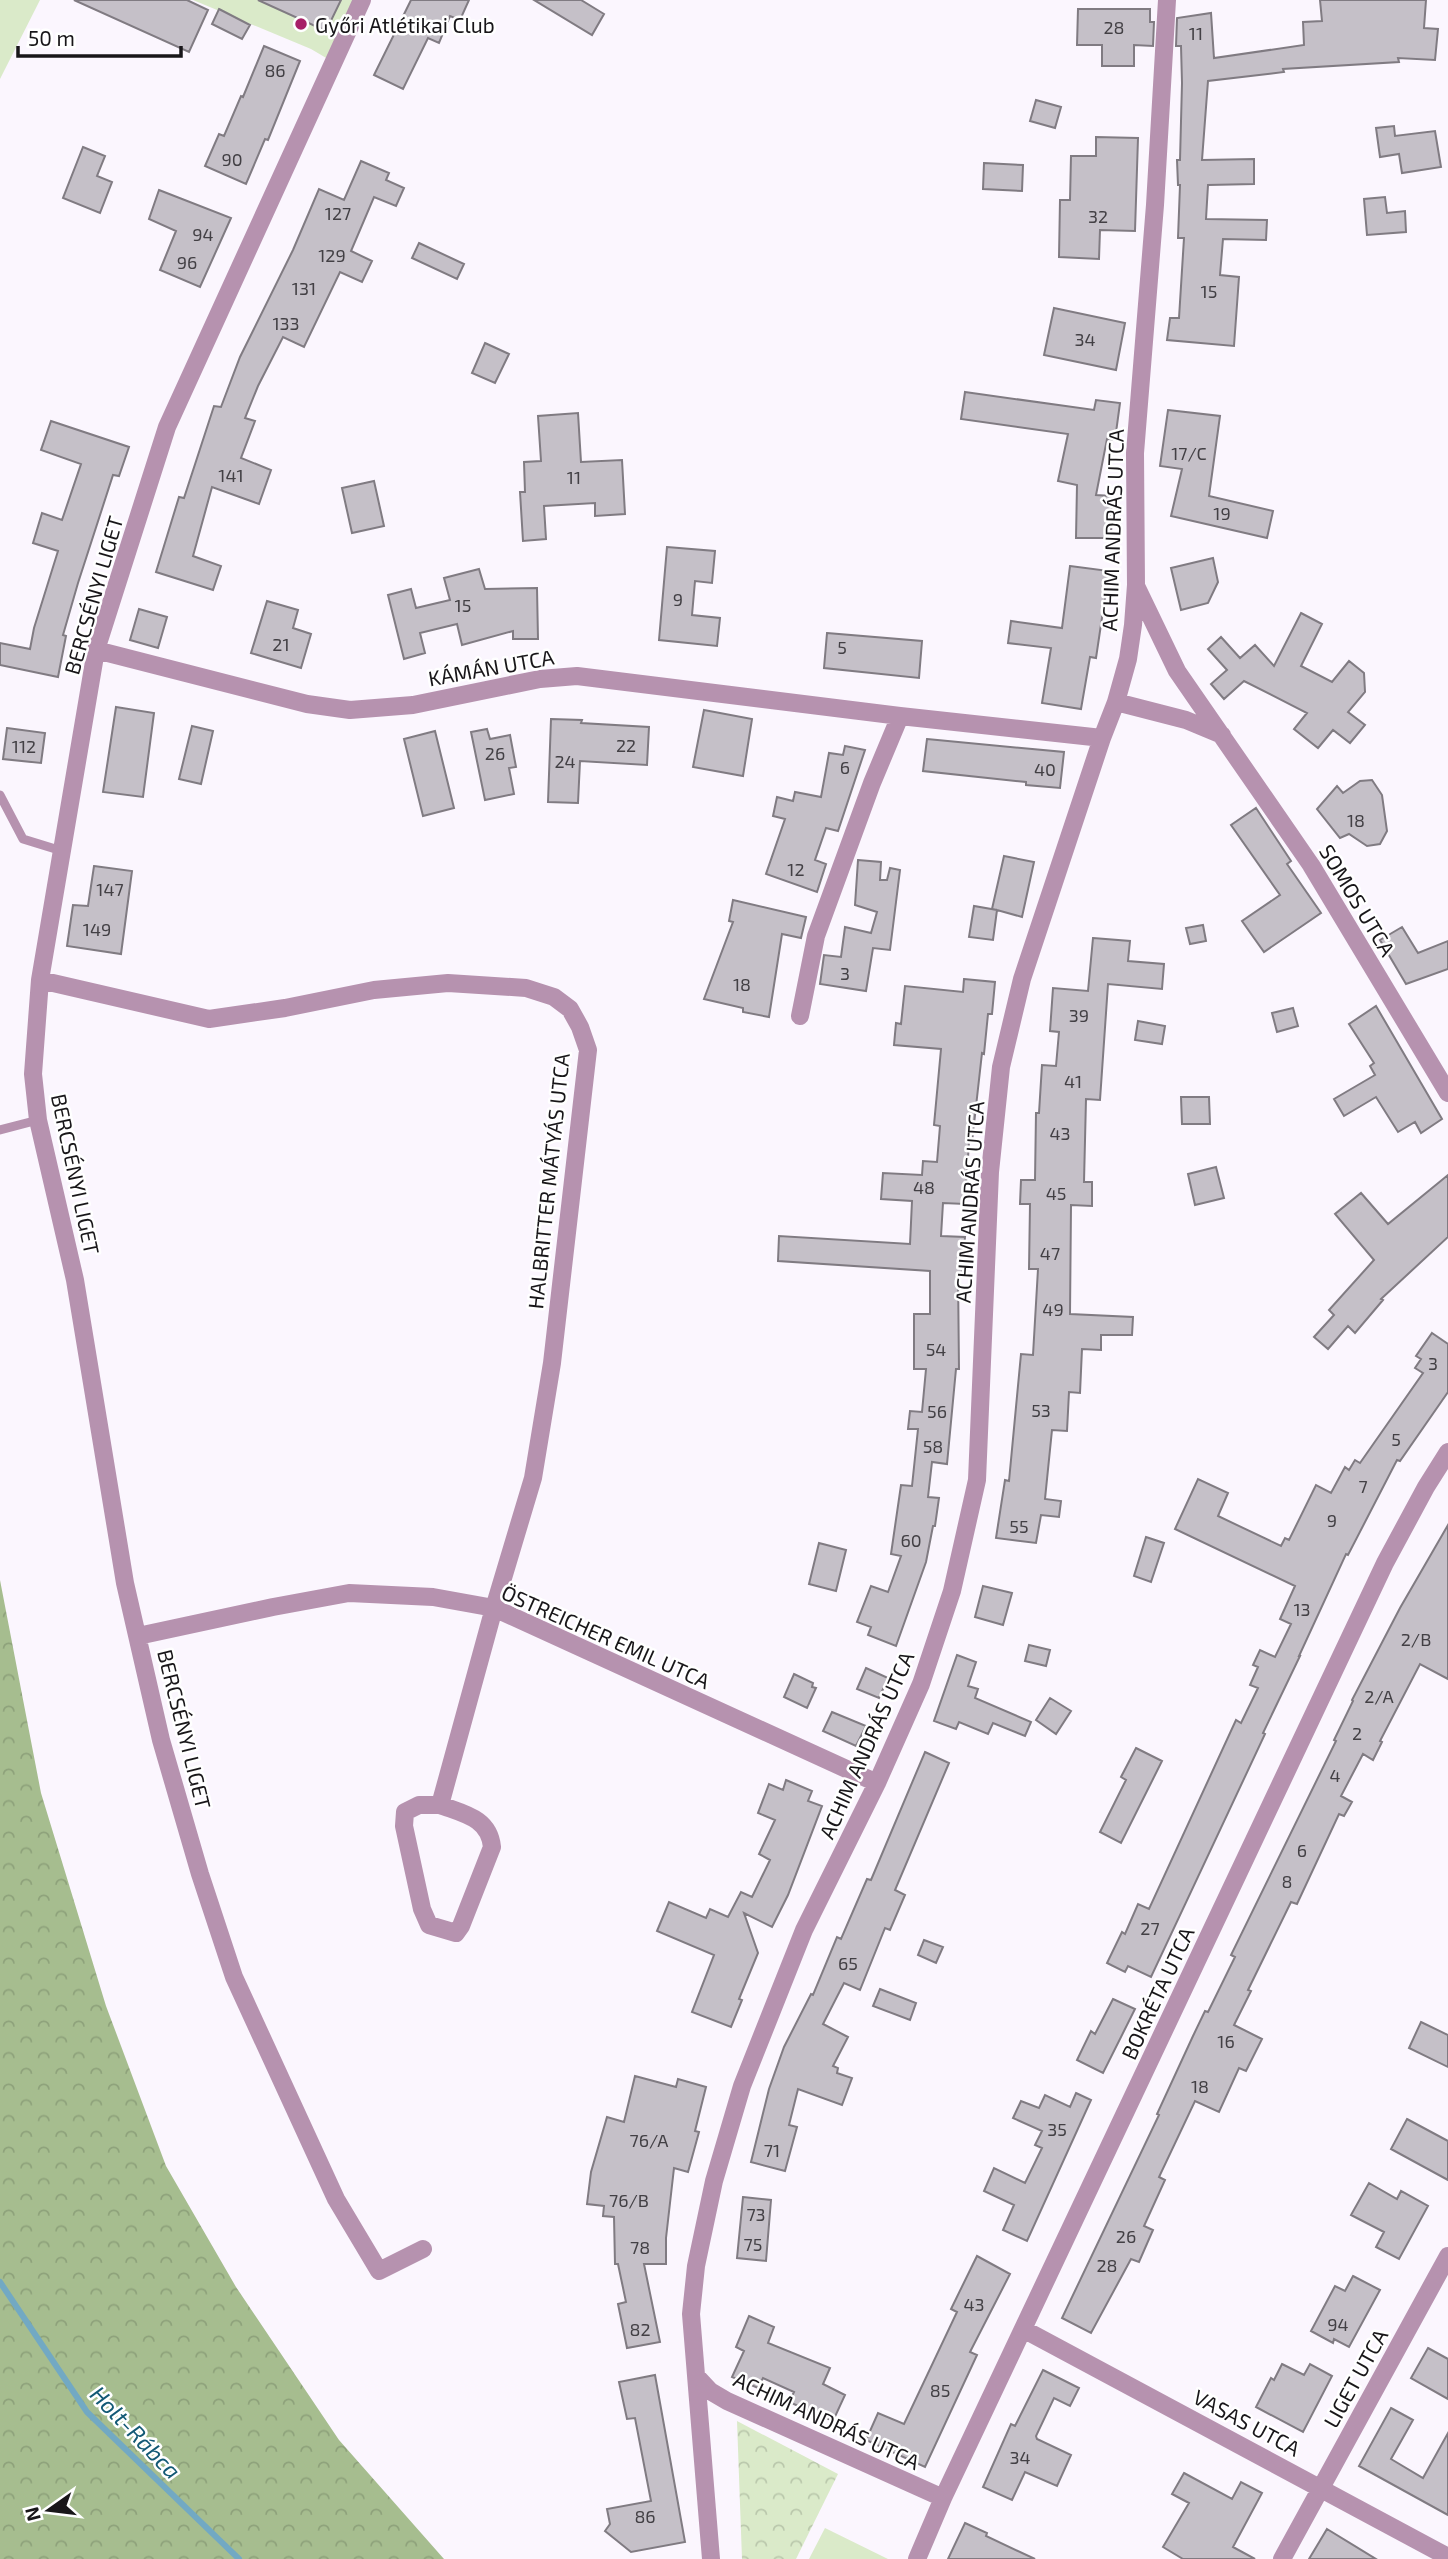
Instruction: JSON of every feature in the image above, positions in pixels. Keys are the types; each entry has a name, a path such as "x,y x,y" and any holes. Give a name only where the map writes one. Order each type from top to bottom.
{"street":[{"name":"BERCSÉNYI LIGET","path":"362,0 167,427 96,650 40,980 33,1074 38,1120 75,1280 125,1583 161,1740 200,1874 234,1977 331,2187 379,2272 423,2249"},
{"name":"ACHIM ANDRÁS UTCA","path":"710,2559 691,2314 696,2266 714,2181 742,2086 804,1930 877,1783 921,1684 948,1604 977,1480 990,1172 1002,1067 1022,979 1116,702 1128,659 1136,585 1135,453 1155,205 1167,0"},
{"name":"SOMOS UTCA","path":"1136,585 1177,671 1311,864 1448,1093"},
{"name":"KÁMÁN UTCA","path":"96,650 307,704 350,710 413,705 540,679 577,676 1102,738"},
{"path":"1116,702 1186,720 1222,735"},
{"path":"800,1016 816,936 900,716"},
{"name":"HALBRITTER MÁTYÁS UTCA","path":"40,980 209,1019 285,1008 374,989 447,983 526,988 554,996 570,1009 580,1027 587,1050 551,1363 533,1478 440,1805"},
{"name":"BOKRÉTA UTCA","path":"917,2559 943,2498 1385,1563 1448,1452"},
{"name":"ÖSTREICHER EMIL UTCA","path":"138,1636 349,1593 433,1597 494,1608 877,1783"},
{"path":"419,1805 440,1805 479,1821 491,1835 492,1847 456,1933 429,1925 422,1909 404,1826 405,1812 419,1805"},
{"name":"LIGET UTCA","path":"1282,2559 1448,2256"},
{"name":"VASAS UTCA","path":"1023,2329 1448,2557"},
{"name":"ACHIM ANDRÁS UTCA","path":"696,2376 710,2391 727,2401 943,2498"}],"lane":[{"path":"0,795 23,839 62,851"},
{"path":"0,1130 38,1120"}],"green space":[{"path":"0,0 40,0 0,79"},
{"name":"Győri Atlétikai Club","path":"193,0 361,0 333,62 311,49"},
{"path":"0,1580 41,1793 106,2006 166,2166 236,2287 339,2440 444,2559 0,2559"},
{"path":"737,2421 838,2474 796,2559 742,2559"},
{"path":"825,2528 888,2559 809,2559"}],"building":[{"path":"74,0 187,0 208,10 189,52"},
{"path":"258,0 341,0 326,31"},
{"path":"411,0 469,0 460,20 450,16 439,43 428,38 403,89 374,75"},
{"path":"534,0 581,0 604,14 592,35"},
{"path":"1320,0 1426,0 1424,28 1438,29 1435,60 1398,58 1399,62 1283,69 1284,72 1208,81 1202,160 1254,159 1254,184 1208,185 1206,219 1267,220 1266,240 1223,239 1220,275 1239,277 1234,346 1167,340 1170,318 1179,318 1184,238 1178,238 1180,185 1177,160 1180,160 1182,83 1181,46 1176,46 1177,18 1211,13 1214,58 1304,45 1303,22 1322,21"},
{"path":"219,9 250,25 242,39 212,24"},
{"path":"1078,9 1150,9 1150,22 1154,22 1153,46 1134,45 1134,66 1102,66 1102,45 1077,45"},
{"path":"264,46 300,61 268,140 265,139 246,184 205,166 219,134 224,136"},
{"path":"1036,100 1061,107 1055,128 1030,121"},
{"path":"1394,126 1395,136 1435,131 1441,167 1402,173 1399,154 1380,157 1376,128"},
{"path":"1096,137 1138,138 1135,231 1100,230 1099,259 1059,257 1060,200 1070,200 1071,156 1096,156"},
{"path":"83,147 105,156 97,176 112,182 100,213 63,198"},
{"path":"361,161 389,173 386,180 404,188 396,206 374,197 351,251 372,261 362,282 340,272 304,347 283,337 258,386 245,418 255,421 241,458 271,470 259,504 212,487 193,556 221,566 213,590 156,572 179,497 184,498 214,406 221,407 240,357 293,250 319,189 344,200"},
{"path":"984,163 1023,165 1022,191 983,189"},
{"path":"159,190 231,218 200,287 160,270 176,231 149,219"},
{"path":"1385,197 1387,213 1405,211 1406,232 1367,235 1364,199"},
{"path":"419,243 464,264 457,279 412,258"},
{"path":"1054,308 1125,323 1116,370 1044,355"},
{"path":"485,343 509,354 495,383 472,373"},
{"path":"965,392 1094,410 1096,400 1120,403 1115,440 1107,439 1096,495 1112,496 1111,538 1076,538 1077,485 1058,481 1068,434 961,419"},
{"path":"1168,410 1220,416 1209,496 1273,511 1267,538 1171,516 1182,469 1160,466"},
{"path":"578,413 581,462 622,460 625,514 595,516 595,503 544,506 546,539 523,541 520,492 525,492 524,462 541,461 538,416"},
{"path":"51,421 129,447 119,476 113,475 78,583 63,635 66,636 58,677 0,665 0,643 30,649 58,551 33,543 42,513 62,520 81,464 41,450"},
{"path":"374,481 384,526 352,533 342,488"},
{"path":"667,547 715,551 712,583 695,581 692,615 720,618 717,646 659,640"},
{"path":"1213,558 1218,582 1208,603 1181,610 1171,568"},
{"path":"1070,566 1109,571 1096,658 1090,657 1081,709 1042,703 1051,648 1008,643 1011,621 1062,628"},
{"path":"479,569 485,589 537,588 538,639 513,639 513,631 462,645 457,624 420,633 425,653 404,659 388,595 411,589 416,608 450,600 444,578"},
{"path":"267,601 298,610 293,628 311,634 301,668 251,653"},
{"path":"139,609 167,617 158,648 130,640"},
{"path":"1301,613 1322,624 1301,666 1332,682 1349,661 1364,673 1365,692 1348,712 1365,725 1350,743 1333,730 1318,748 1294,729 1307,713 1244,681 1224,699 1211,684 1227,670 1208,649 1221,637 1240,658 1255,645 1274,666"},
{"path":"827,633 922,641 919,678 824,668"},
{"path":"116,707 154,713 143,797 103,792"},
{"path":"704,710 752,719 743,776 693,767"},
{"path":"551,719 649,727 647,765 580,761 578,803 548,802"},
{"path":"192,726 213,731 201,784 179,779"},
{"path":"7,728 45,733 41,763 3,759"},
{"path":"487,729 490,739 510,735 516,767 509,768 514,794 485,800 471,732"},
{"path":"435,731 454,808 423,816 404,739"},
{"path":"927,739 1064,752 1060,788 923,771"},
{"path":"845,746 865,750 838,831 826,828 815,860 826,864 817,892 766,874 785,819 773,816 777,797 793,801 795,792 821,797 829,753 843,755"},
{"path":"1372,780 1382,795 1387,831 1380,844 1367,846 1349,834 1340,838 1317,809 1337,786 1343,793 1360,781"},
{"path":"1256,808 1291,861 1287,864 1321,913 1264,952 1242,921 1280,895 1231,825"},
{"path":"1004,856 1034,862 1022,917 992,909"},
{"path":"858,860 881,862 880,880 887,880 890,868 900,870 890,950 873,948 866,991 820,984 824,955 841,957 845,927 871,933 877,912 855,905"},
{"path":"94,866 132,871 121,954 67,946 73,905 88,906"},
{"path":"733,900 806,917 801,938 782,934 769,1017 743,1012 743,1008 704,999 733,922 729,921"},
{"path":"974,906 997,910 993,940 969,937"},
{"path":"1203,925 1206,941 1190,944 1186,928"},
{"path":"1402,927 1418,953 1448,941 1448,969 1406,984 1380,940"},
{"path":"1093,938 1130,941 1128,961 1164,964 1162,989 1108,984 1100,1100 1086,1099 1084,1182 1092,1182 1092,1206 1071,1205 1070,1314 1133,1317 1132,1335 1101,1335 1101,1350 1082,1349 1080,1393 1069,1392 1067,1431 1052,1430 1045,1499 1061,1501 1059,1517 1041,1515 1036,1543 996,1538 1005,1480 1009,1481 1021,1354 1033,1355 1038,1269 1029,1269 1030,1204 1020,1204 1021,1180 1035,1180 1036,1113 1039,1113 1042,1065 1056,1066 1059,1032 1050,1031 1053,988 1088,991"},
{"path":"964,979 995,982 992,1014 988,1014 984,1054 982,1053 972,1142 969,1142 965,1204 943,1203 941,1236 965,1237 962,1273 958,1273 959,1369 956,1369 947,1464 932,1462 928,1497 939,1498 935,1526 926,1562 896,1646 868,1635 871,1627 857,1622 871,1586 888,1592 901,1556 891,1554 901,1485 912,1486 918,1429 908,1429 910,1411 922,1412 926,1369 914,1369 914,1314 930,1314 930,1271 778,1261 779,1236 910,1244 912,1201 881,1199 883,1173 922,1175 923,1161 937,1162 940,1126 934,1125 941,1049 894,1045 896,1023 901,1024 905,986 963,992"},
{"path":"1376,1006 1442,1119 1421,1133 1415,1122 1398,1132 1376,1097 1344,1116 1334,1099 1375,1075 1370,1066 1374,1063 1349,1024"},
{"path":"1293,1008 1298,1026 1277,1032 1272,1013"},
{"path":"1138,1021 1165,1026 1162,1044 1135,1040"},
{"path":"1181,1097 1209,1097 1210,1124 1182,1124"},
{"path":"1216,1167 1224,1198 1195,1205 1188,1174"},
{"path":"1448,1175 1448,1237 1381,1299 1383,1300 1355,1333 1348,1326 1328,1349 1314,1337 1334,1315 1329,1310 1374,1260 1335,1214 1361,1193 1388,1224"},
{"path":"1432,1333 1448,1344 1448,1392 1400,1461 1397,1460 1348,1555 1346,1554 1151,1977 1128,1966 1125,1972 1107,1963 1122,1932 1125,1934 1138,1904 1149,1909 1236,1720 1241,1723 1258,1688 1250,1685 1258,1667 1253,1665 1260,1650 1275,1657 1291,1624 1280,1619 1295,1586 1175,1529 1198,1479 1228,1493 1218,1516 1281,1546 1285,1538 1289,1540 1316,1485 1331,1493 1345,1467 1349,1470 1355,1460 1360,1463 1423,1373 1415,1368 1421,1359 1416,1356"},
{"path":"1448,1525 1448,1679 1420,1664 1373,1760 1363,1754 1341,1796 1352,1802 1344,1816 1339,1814 1297,1904 1291,1902 1234,2025 1262,2039 1246,2071 1239,2068 1219,2112 1195,2101 1159,2177 1165,2180 1144,2226 1153,2230 1139,2262 1131,2259 1091,2333 1062,2318 1159,2115 1157,2114 1193,2036 1235,1957 1231,1955 1336,1741 1334,1740 1352,1700 1400,1608"},
{"path":"1146,1537 1164,1543 1151,1582 1134,1576"},
{"path":"819,1543 846,1550 836,1591 809,1584"},
{"path":"983,1586 1012,1593 1003,1625 975,1617"},
{"path":"1029,1645 1050,1650 1046,1666 1025,1661"},
{"path":"957,1655 976,1662 968,1686 978,1689 975,1698 1031,1722 1025,1736 993,1723 988,1734 959,1722 956,1729 934,1721"},
{"path":"866,1668 888,1678 879,1698 857,1689"},
{"path":"794,1674 813,1683 812,1687 816,1688 807,1708 784,1697"},
{"path":"1050,1698 1071,1711 1056,1734 1036,1720"},
{"path":"832,1712 866,1726 856,1746 823,1731"},
{"path":"1136,1748 1162,1761 1121,1843 1100,1832 1126,1780 1121,1777"},
{"path":"925,1752 949,1763 895,1890 905,1895 890,1930 885,1928 860,1990 844,1983 823,2024 848,2037 833,2066 838,2068 837,2073 852,2078 842,2105 798,2089 789,2125 797,2127 785,2171 751,2162 769,2089 784,2047 811,1994 813,1995 837,1937 841,1939 867,1879 871,1880"},
{"path":"786,1780 812,1791 808,1801 822,1806 788,1895 772,1927 744,1913 758,1953 731,2027 692,2012 714,1955 657,1931 669,1902 706,1918 710,1909 728,1917 741,1892 752,1897 770,1860 759,1854 775,1820 758,1813 769,1784 783,1790"},
{"path":"924,1940 943,1947 936,1963 918,1955"},
{"path":"880,1989 916,2003 910,2020 873,2006"},
{"path":"1113,1999 1135,2009 1103,2073 1077,2060 1091,2031 1095,2034"},
{"path":"1421,2022 1448,2035 1448,2067 1409,2048"},
{"path":"635,2076 676,2087 678,2079 706,2087 695,2131 699,2132 688,2172 674,2168 666,2238 666,2264 644,2264 660,2342 627,2348 618,2304 626,2302 618,2264 615,2264 614,2217 603,2216 604,2206 587,2204 591,2172 607,2117 624,2122"},
{"path":"1076,2093 1091,2100 1027,2241 1003,2230 1014,2205 984,2191 994,2168 1025,2183 1042,2148 1035,2145 1042,2131 1013,2118 1021,2101 1039,2108 1045,2095 1070,2107"},
{"path":"1407,2119 1448,2141 1448,2180 1391,2149"},
{"path":"1369,2183 1397,2199 1401,2191 1428,2206 1399,2259 1376,2247 1384,2232 1351,2215"},
{"path":"743,2197 771,2200 766,2261 737,2258"},
{"path":"977,2256 1010,2274 970,2352 977,2355 925,2467 866,2440 878,2413 904,2424 957,2312 951,2309"},
{"path":"1353,2276 1380,2290 1349,2347 1334,2339 1333,2343 1311,2331 1335,2286 1345,2291"},
{"path":"749,2316 774,2327 768,2343 830,2368 823,2384 845,2395 833,2421 789,2402 794,2392 763,2378 758,2388 732,2377 744,2351 736,2347"},
{"path":"1428,2348 1448,2359 1448,2399 1411,2378"},
{"path":"1282,2364 1304,2375 1310,2364 1332,2376 1303,2432 1256,2407 1271,2378 1274,2380"},
{"path":"1043,2370 1079,2388 1070,2406 1054,2398 1036,2436 1037,2439 1071,2455 1057,2486 1025,2472 1012,2500 983,2487 1011,2424 1015,2426"},
{"path":"655,2375 685,2542 631,2552 605,2531 610,2524 607,2509 651,2501 635,2418 627,2419 619,2382"},
{"path":"1391,2408 1413,2420 1391,2459 1423,2478 1448,2433 1448,2515 1359,2466"},
{"path":"1184,2473 1232,2499 1241,2482 1262,2493 1233,2547 1255,2559 1183,2559 1163,2547 1189,2503 1172,2494"},
{"path":"965,2523 987,2533 986,2536 1035,2559 948,2559"},
{"path":"1327,2529 1376,2559 1309,2559"}],"waterway":[{"name":"Holt-Rábca","path":"0,2282 87,2412 239,2559"}],"place":[{"name":"Győri Atlétikai Club","path":"301,24"}]}
